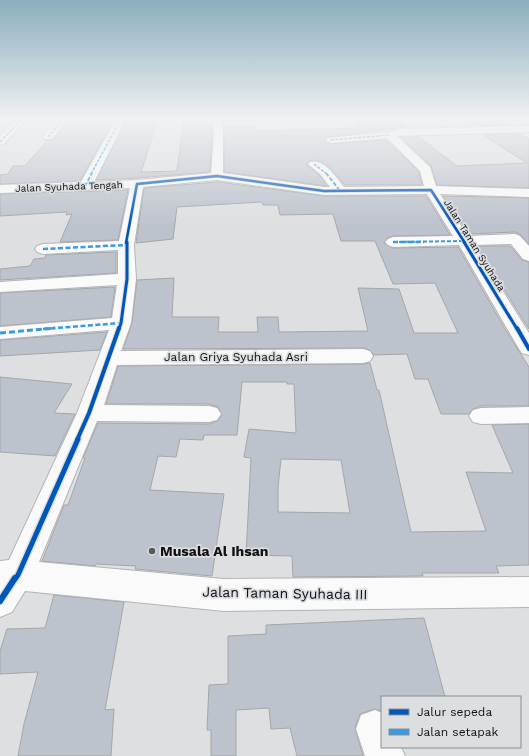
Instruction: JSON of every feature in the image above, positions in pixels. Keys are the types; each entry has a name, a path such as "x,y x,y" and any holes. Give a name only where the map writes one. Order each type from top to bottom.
{"street":[{"path":"85,186 102,154"},
{"path":"217,176 216,166 218,154"},
{"path":"412,154 426,170 431,190 529,194"},
{"path":"314,164 328,175 341,192"},
{"name":"Jalan Syuhada Tengah","path":"0,189 148,183 217,176"},
{"name":"Jalan Taman Syuhada","path":"217,176 324,191 431,190 464,241 529,349"},
{"path":"0,601 9,574 89,413 110,358 121,323 127,279 126,245 148,183"},
{"path":"393,242 516,239 529,256"},
{"path":"44,249 126,245"},
{"path":"0,287 127,279"},
{"path":"0,333 121,323"},
{"name":"Jalan Griya Syuhada Asri","path":"110,358 363,356"},
{"path":"89,413 209,414"},
{"path":"481,416 529,415"},
{"name":"Jalan Taman Syuhada III","path":"9,574 224,595 529,592"}],"building":[{"path":"35,154 95,154 80,181 0,184 0,175 8,174 13,166 25,166"},
{"path":"109,154 147,154 141,172 177,171 179,154 211,154 210,172 96,180"},
{"path":"224,154 401,154 419,172 422,185 345,185 330,168 315,160 309,161 306,164 320,176 327,186 224,172"},
{"path":"419,154 442,154 457,166 527,163 513,154 529,154 529,188 437,185 431,166"},
{"path":"217,182 324,196 426,196 450,235 393,236 387,238 384,243 393,248 458,247 505,329 529,367 529,406 481,406 473,409 469,414 441,414 428,379 415,379 407,354 374,355 370,350 363,348 123,349 132,323 137,280 174,278 172,317 219,317 218,332 258,332 257,317 278,317 279,332 368,331 358,288 399,289 414,333 458,333 435,283 393,284 375,241 341,241 333,214 280,215 278,205 263,205 262,202 177,207 173,239 136,243 144,188"},
{"path":"128,190 118,240 60,242 72,214 66,215 67,212 0,216 0,194"},
{"path":"443,196 529,198 529,244 521,235 515,232 469,234"},
{"path":"477,246 510,246 522,260 529,262 529,329"},
{"path":"116,252 116,273 0,280 0,269 30,266 34,259 45,258 46,255"},
{"path":"115,287 111,317 0,326 0,293"},
{"path":"107,332 100,350 0,356 0,340"},
{"path":"370,363 377,390 379,390 411,532 486,531 466,472 513,473 492,425 529,424 529,565 496,566 499,573 422,573 423,576 293,577 292,556 246,555 251,458 244,457 249,429 296,433 294,384 287,384 287,382 242,382 237,435 204,435 203,440 180,439 176,457 158,456 150,490 224,494 212,576 135,569 136,566 96,564 95,566 42,561 64,505 68,505 85,458 83,458 98,423 209,424 217,421 222,415 218,407 209,404 106,404 118,366","holes":["281,459 341,460 350,513 278,512 278,487"]},
{"path":"0,377 72,384 54,413 75,414 55,456 0,452"},
{"path":"54,595 124,602 105,710 114,709 111,756 18,756 24,724 38,672 0,674 0,651 7,629 45,628"},
{"path":"424,618 445,696 381,696 381,711 374,709 360,714 355,728 363,756 297,756 290,728 271,729 269,708 236,710 236,756 211,756 211,730 207,730 209,685 228,684 228,636 266,634 266,625"}],"marked path":[{"path":"85,186 102,154"},
{"path":"314,164 325,172 341,192"},
{"path":"393,242 464,241"},
{"path":"43,249 126,245"},
{"path":"0,333 121,323"}],"cycle path":[{"path":"0,601 18,575 89,413 121,323 127,279 126,245 137,184 217,176 324,191 431,190 464,241 529,349"}],"place":[{"name":"Musala Al Ihsan","path":"152,551"}]}
